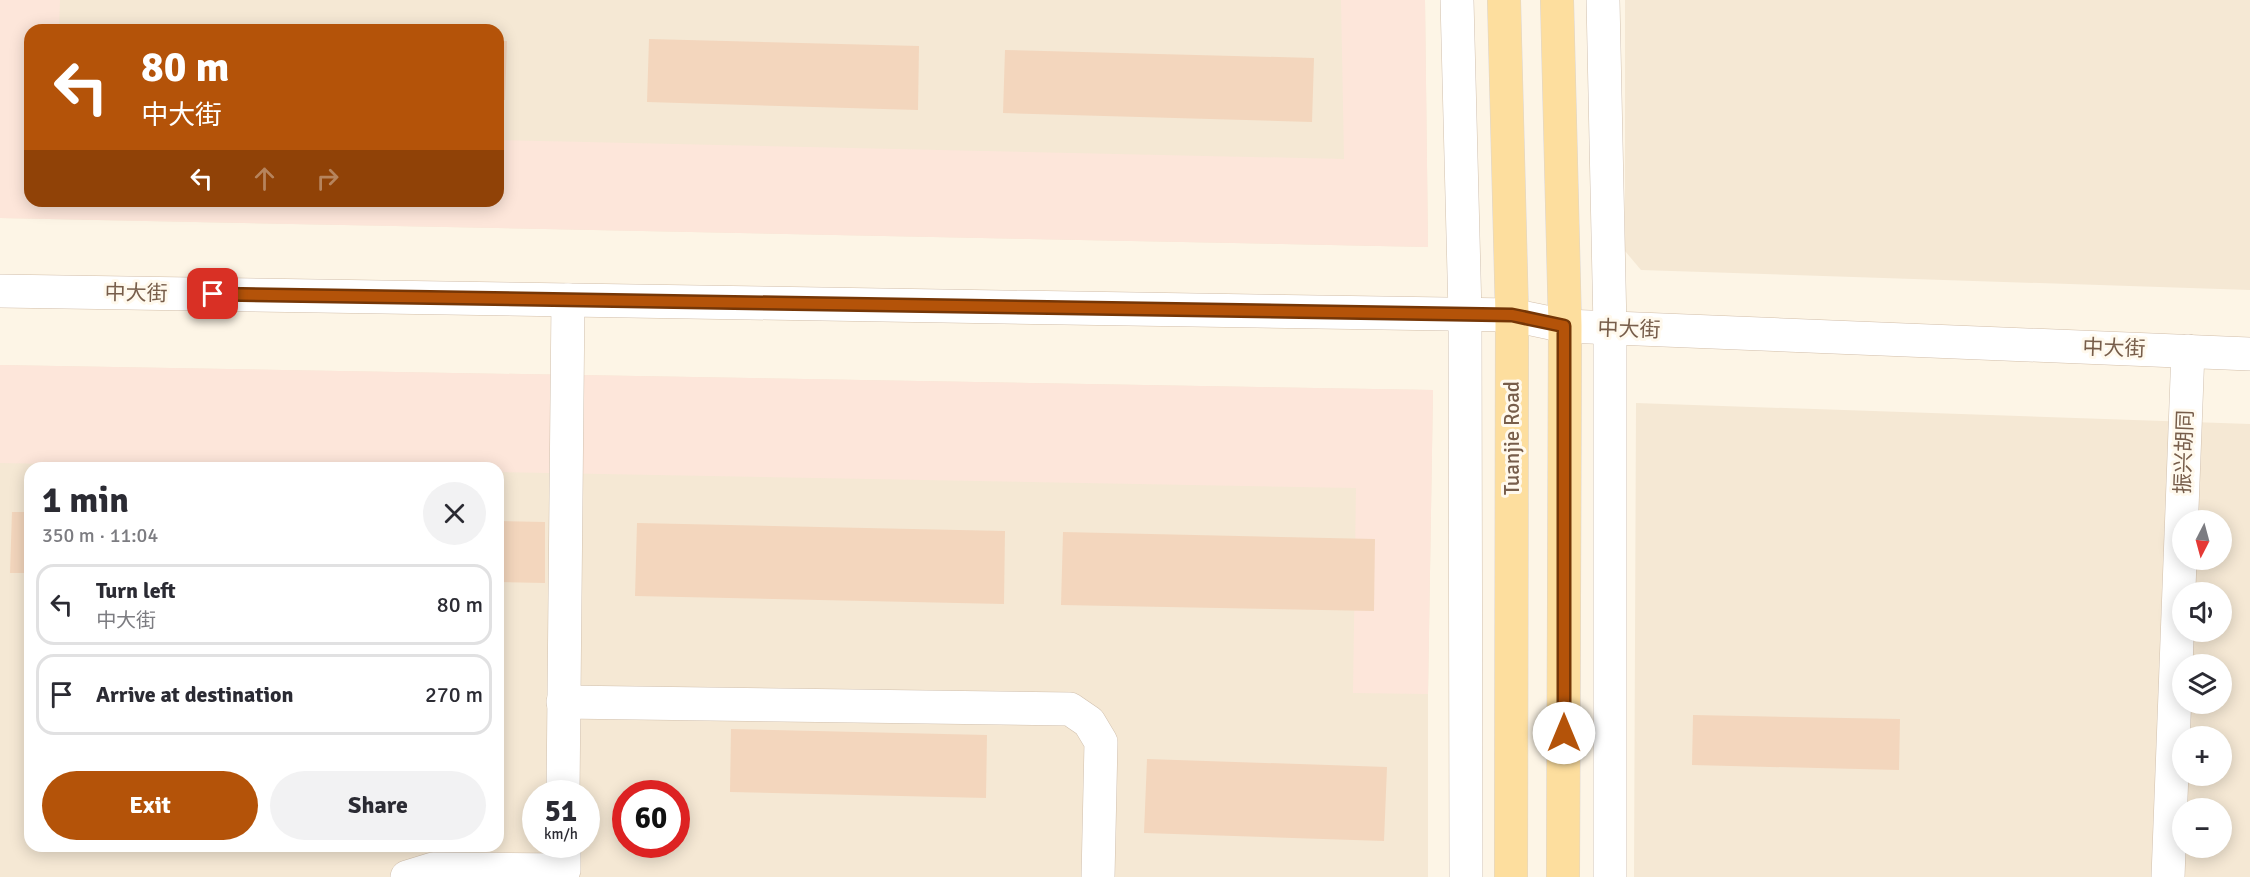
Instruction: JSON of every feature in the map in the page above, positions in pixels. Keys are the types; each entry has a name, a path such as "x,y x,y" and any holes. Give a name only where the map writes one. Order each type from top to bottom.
{"main road":[{"name":"Tuanjie Road","path":"1504,0 1512,315 1511,877"},
{"path":"1557,0 1564,326 1563,877"}],"street":[{"path":"1457,0 1465,314 1466,877"},
{"path":"1603,0 1610,328 1610,877"},
{"name":"中大街","path":"0,291 1512,315 1564,326 2250,354"},
{"path":"563,780 568,300"},
{"name":"振兴胡同","path":"2168,877 2188,351"},
{"path":"563,702 1070,709 1089,722 1101,742 1098,877"},
{"path":"407,877 433,869 564,870 564,858"}],"shaded area":[{"path":"0,0 1425,0 1428,247 0,218"},
{"path":"0,0 60,0 59,24 24,24 24,207 504,207 504,140 1344,159 1341,0 1425,0 1428,247 0,218"},
{"path":"1625,0 2250,0 2250,290 1641,270 1625,251"},
{"path":"0,365 1433,390 1428,694 1428,877 0,877"},
{"path":"0,365 1433,390 1428,694 1353,693 1356,488 504,472 504,462 0,463"},
{"path":"1636,403 2250,424 2250,877 1634,877"}],"building":[{"path":"649,39 919,46 918,110 647,102"},
{"path":"504,41 507,41 505,100"},
{"path":"1005,50 1314,58 1312,122 1003,113"},
{"path":"12,512 24,512 24,573 10,573"},
{"path":"504,521 545,522 545,583 504,582"},
{"path":"637,523 1005,531 1004,604 635,596"},
{"path":"1063,532 1375,539 1374,611 1061,605"},
{"path":"1693,715 1900,719 1899,770 1692,765"},
{"path":"731,729 987,735 986,798 730,792"},
{"path":"1147,759 1387,767 1384,841 1144,833"}],"route":[{"path":"213,294 1512,315 1564,326 1564,733"}]}
